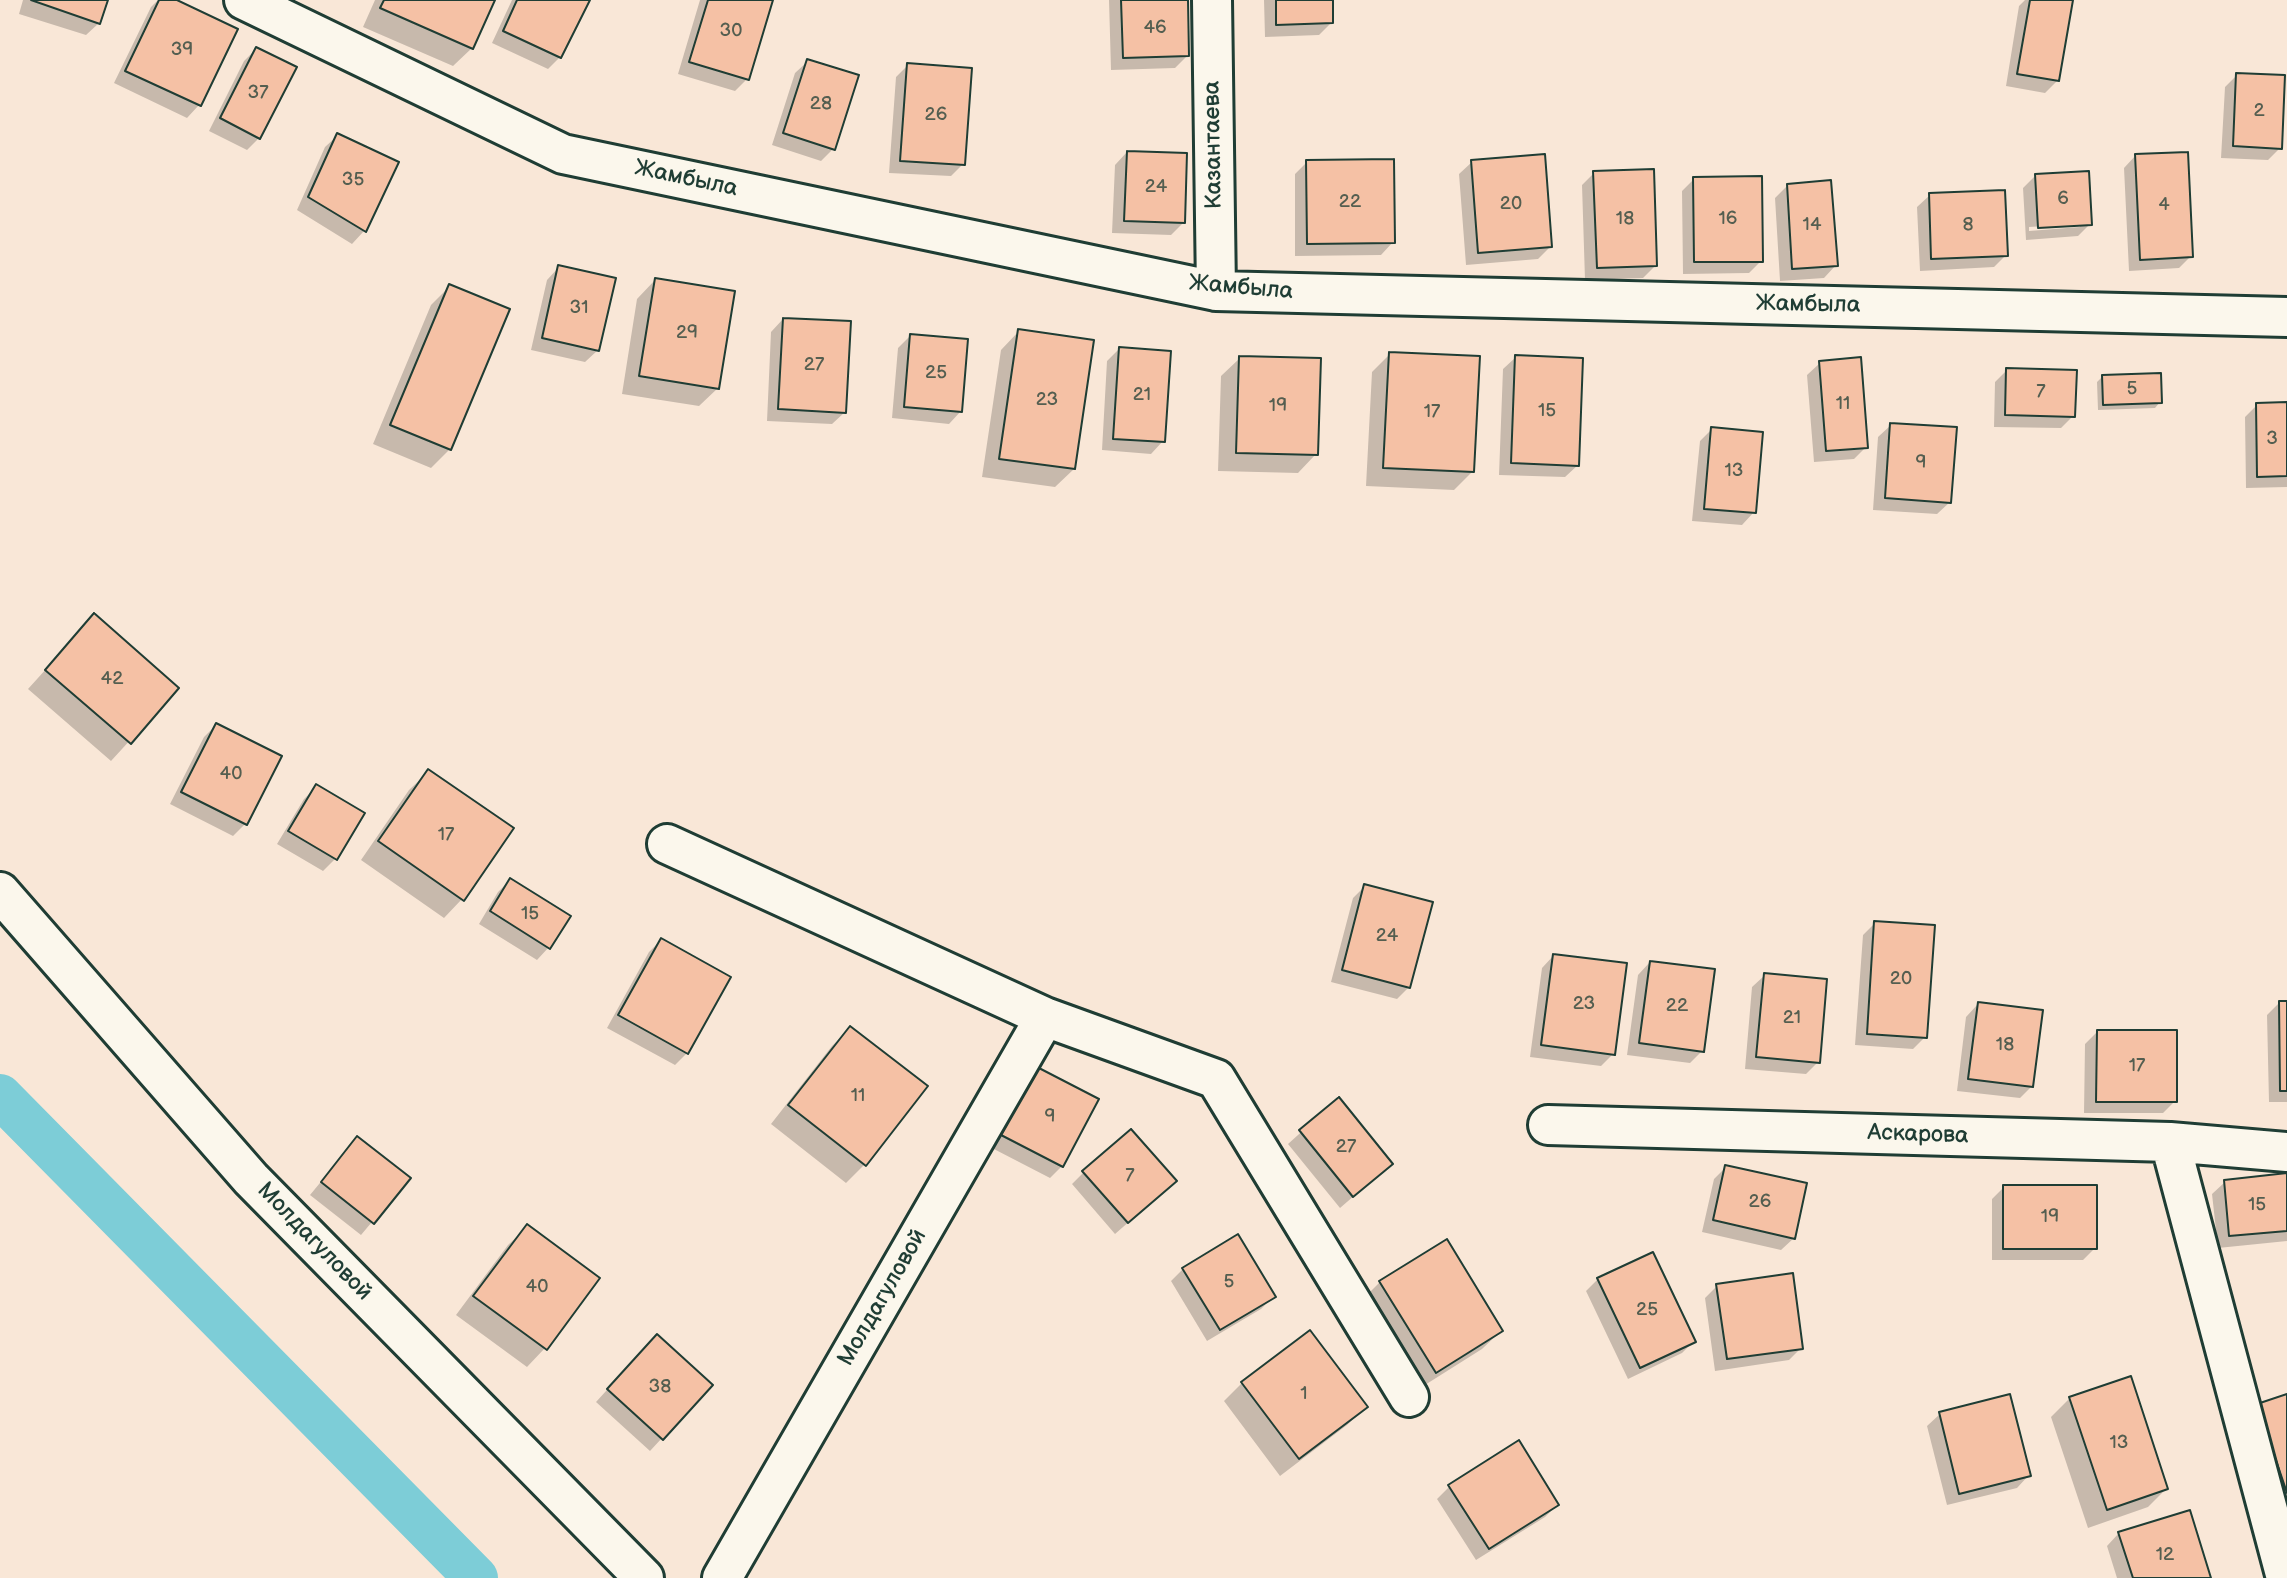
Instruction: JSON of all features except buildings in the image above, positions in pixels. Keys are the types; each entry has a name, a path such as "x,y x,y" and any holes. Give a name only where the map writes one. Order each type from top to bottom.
{"street":[{"name":"Жамбыла","path":"244,0 563,154 1216,290 2287,317"},
{"name":"Казантаева","path":"1212,0 1216,290"},
{"path":"667,844 1045,1017 1216,1079 1409,1397"},
{"name":"Молдагуловой","path":"0,892 251,1179 644,1578"},
{"name":"Молдагуловой","path":"722,1578 1045,1017"},
{"name":"Аскарова","path":"1548,1125 2170,1142 2287,1152"},
{"path":"2170,1142 2286,1578"}],"waterway":[{"path":"0,1096 476,1578"}]}
